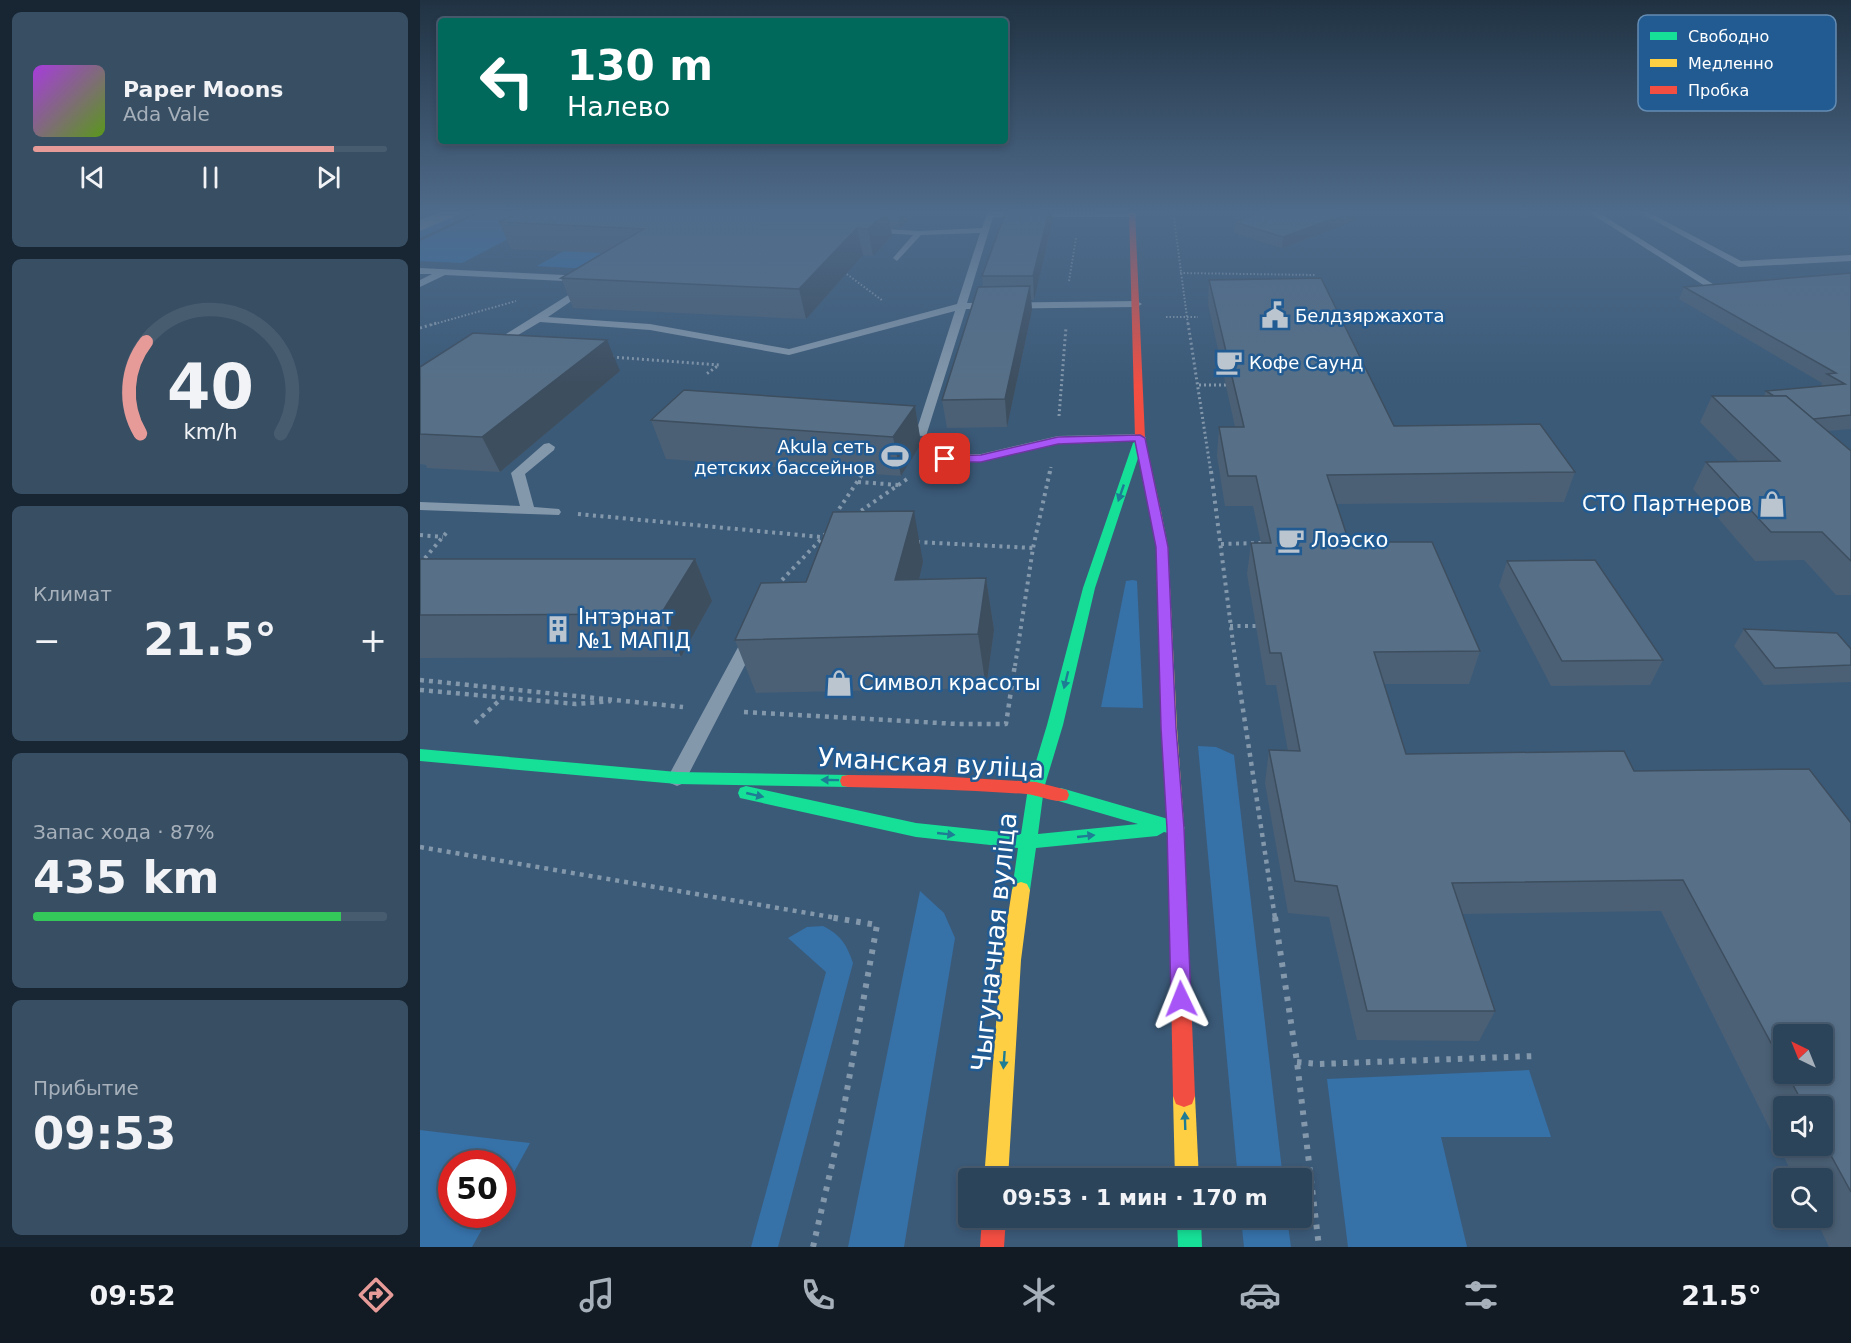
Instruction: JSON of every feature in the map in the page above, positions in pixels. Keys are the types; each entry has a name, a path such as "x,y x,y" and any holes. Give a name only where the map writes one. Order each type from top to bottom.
{"main road":[{"name":"Чыгуначная вуліца","path":"1135,269 1140,438 1162,547 1169,728 1176,828 1187,1168"},
{"name":"Чыгуначная вуліца","path":"997,1168 1011,960 1036,788 1055,725 1089,588 1140,438"},
{"name":"Уманская вуліца","path":"420,755 677,777 936,782 1036,788 1176,828"},
{"name":"Уманская вуліца","path":"677,777 916,830 1028,842 1176,828"},
{"path":"992,1247 993,1228"},
{"path":"1189,1228 1190,1247"}],"lane":[{"path":"888,430 922,433 973,269"},
{"path":"1684,269 1719,291"},
{"path":"420,271 598,279 538,319 478,354"},
{"path":"420,284 444,272"},
{"path":"538,319 650,327 789,352 962,306 1066,303 1137,304"},
{"path":"927,459 981,458 1058,440 1140,438"},
{"path":"528,511 518,472 549,447"},
{"path":"420,506 554,512"},
{"path":"677,777 782,580"}],"path":[{"path":"420,680 713,710 957,724 1006,724 1033,548 1058,440 1066,303 1071,269"},
{"path":"1180,269 1199,385 1230,626 1297,1062 1319,1247"},
{"path":"843,271 908,320"},
{"path":"476,273 508,336"},
{"path":"1180,273 1315,275"},
{"path":"420,328 517,301"},
{"path":"1188,317 1198,317"},
{"path":"604,357 719,365 705,375"},
{"path":"1199,385 1226,385"},
{"path":"850,518 899,485 927,459"},
{"path":"833,519 863,474"},
{"path":"857,482 899,485"},
{"path":"420,564 471,508"},
{"path":"554,512 833,538"},
{"path":"782,580 829,529"},
{"path":"420,535 443,537"},
{"path":"915,542 1033,548"},
{"path":"1221,544 1260,543"},
{"path":"1230,626 1256,626"},
{"path":"420,690 576,704 620,700"},
{"path":"420,847 877,925 839,1134 813,1247"},
{"path":"1297,1062 1319,1064 1536,1056"}],"shaded area":[{"path":"1126,581 1137,581 1143,708 1101,707"},
{"path":"1198,746 1216,747 1234,755 1282,1168 1237,1168"},
{"path":"920,891 944,913 955,938 904,1247 848,1247"},
{"path":"823,926 842,941 853,963 778,1247 751,1247 826,972 788,938 807,927"},
{"path":"1529,1070 1551,1137 1441,1137 1467,1247 1348,1247 1327,1079"},
{"path":"420,1130 530,1143 516,1168 516,1150 438,1150 438,1228 483,1228 472,1247 420,1247"},
{"path":"1242,1228 1288,1228 1291,1247 1244,1247"}],"building":[{"path":"576,269 818,269 799,289 561,278"},
{"path":"985,269 1035,269 1033,276 982,276"},
{"path":"1851,273 1851,415 1813,419 1786,396 1774,396 1766,391 1845,384 1827,374 1836,373 1684,287"},
{"path":"1321,278 1394,426 1540,424 1575,472 1327,475 1349,542 1432,542 1480,651 1374,652 1406,754 1624,751 1634,771 1809,769 1851,823 1851,1192 1831,1156 1833,1096 1799,1096 1792,1084 1833,1084 1833,1024 1773,1024 1773,1047 1683,880 1452,883 1495,1011 1367,1011 1337,886 1295,881 1269,750 1300,751 1281,653 1270,653 1251,543 1271,543 1256,476 1228,476 1219,427 1244,427 1209,280"},
{"path":"1030,286 1005,399 942,400 978,287"},
{"path":"473,333 607,340 482,437 420,434 420,367"},
{"path":"684,390 915,406 893,437 651,420"},
{"path":"1712,396 1786,396 1851,451 1851,561 1822,532 1771,532 1706,462 1780,461"},
{"path":"914,511 895,580 986,578 978,634 735,640 761,583 806,582 833,512"},
{"path":"420,559 695,559 661,614 420,615"},
{"path":"1595,560 1663,660 1562,661 1507,561"},
{"path":"1744,629 1837,633 1851,649 1851,665 1775,668"}],"traffic: fast":[{"path":"1021,890 1036,788 1055,725 1089,588 1138,443"},
{"path":"420,755 677,778 848,781"},
{"path":"746,793 916,830 1028,842 1157,829"},
{"path":"1061,795 1176,828"},
{"path":"1189,1228 1190,1247"}],"traffic: slow":[{"path":"1155,511 1162,547 1169,728 1176,825"},
{"path":"997,1168 1011,960 1021,890"},
{"path":"1184,1096 1187,1168"}],"traffic: jam":[{"path":"1134,269 1140,438 1155,511"},
{"path":"848,781 936,782 1036,788 1061,795"},
{"path":"1176,825 1184,1096"},
{"path":"992,1247 993,1228"}],"place":[{"name":"Белдзяржахота","path":"1275,315"},
{"name":"Кофе Саунд","path":"1229,362"},
{"name":"Akula сеть детских бассейнов","path":"895,456"},
{"name":"СТО Партнеров","path":"1772,504"},
{"name":"Лоэско","path":"1291,540"},
{"name":"Інтэрнат №1 МАПІД","path":"558,629"},
{"name":"Символ красоты","path":"839,683"}],"route":[{"path":"945,459 981,458 1058,440 1140,438 1162,547 1169,728 1176,828 1181,999"}]}
